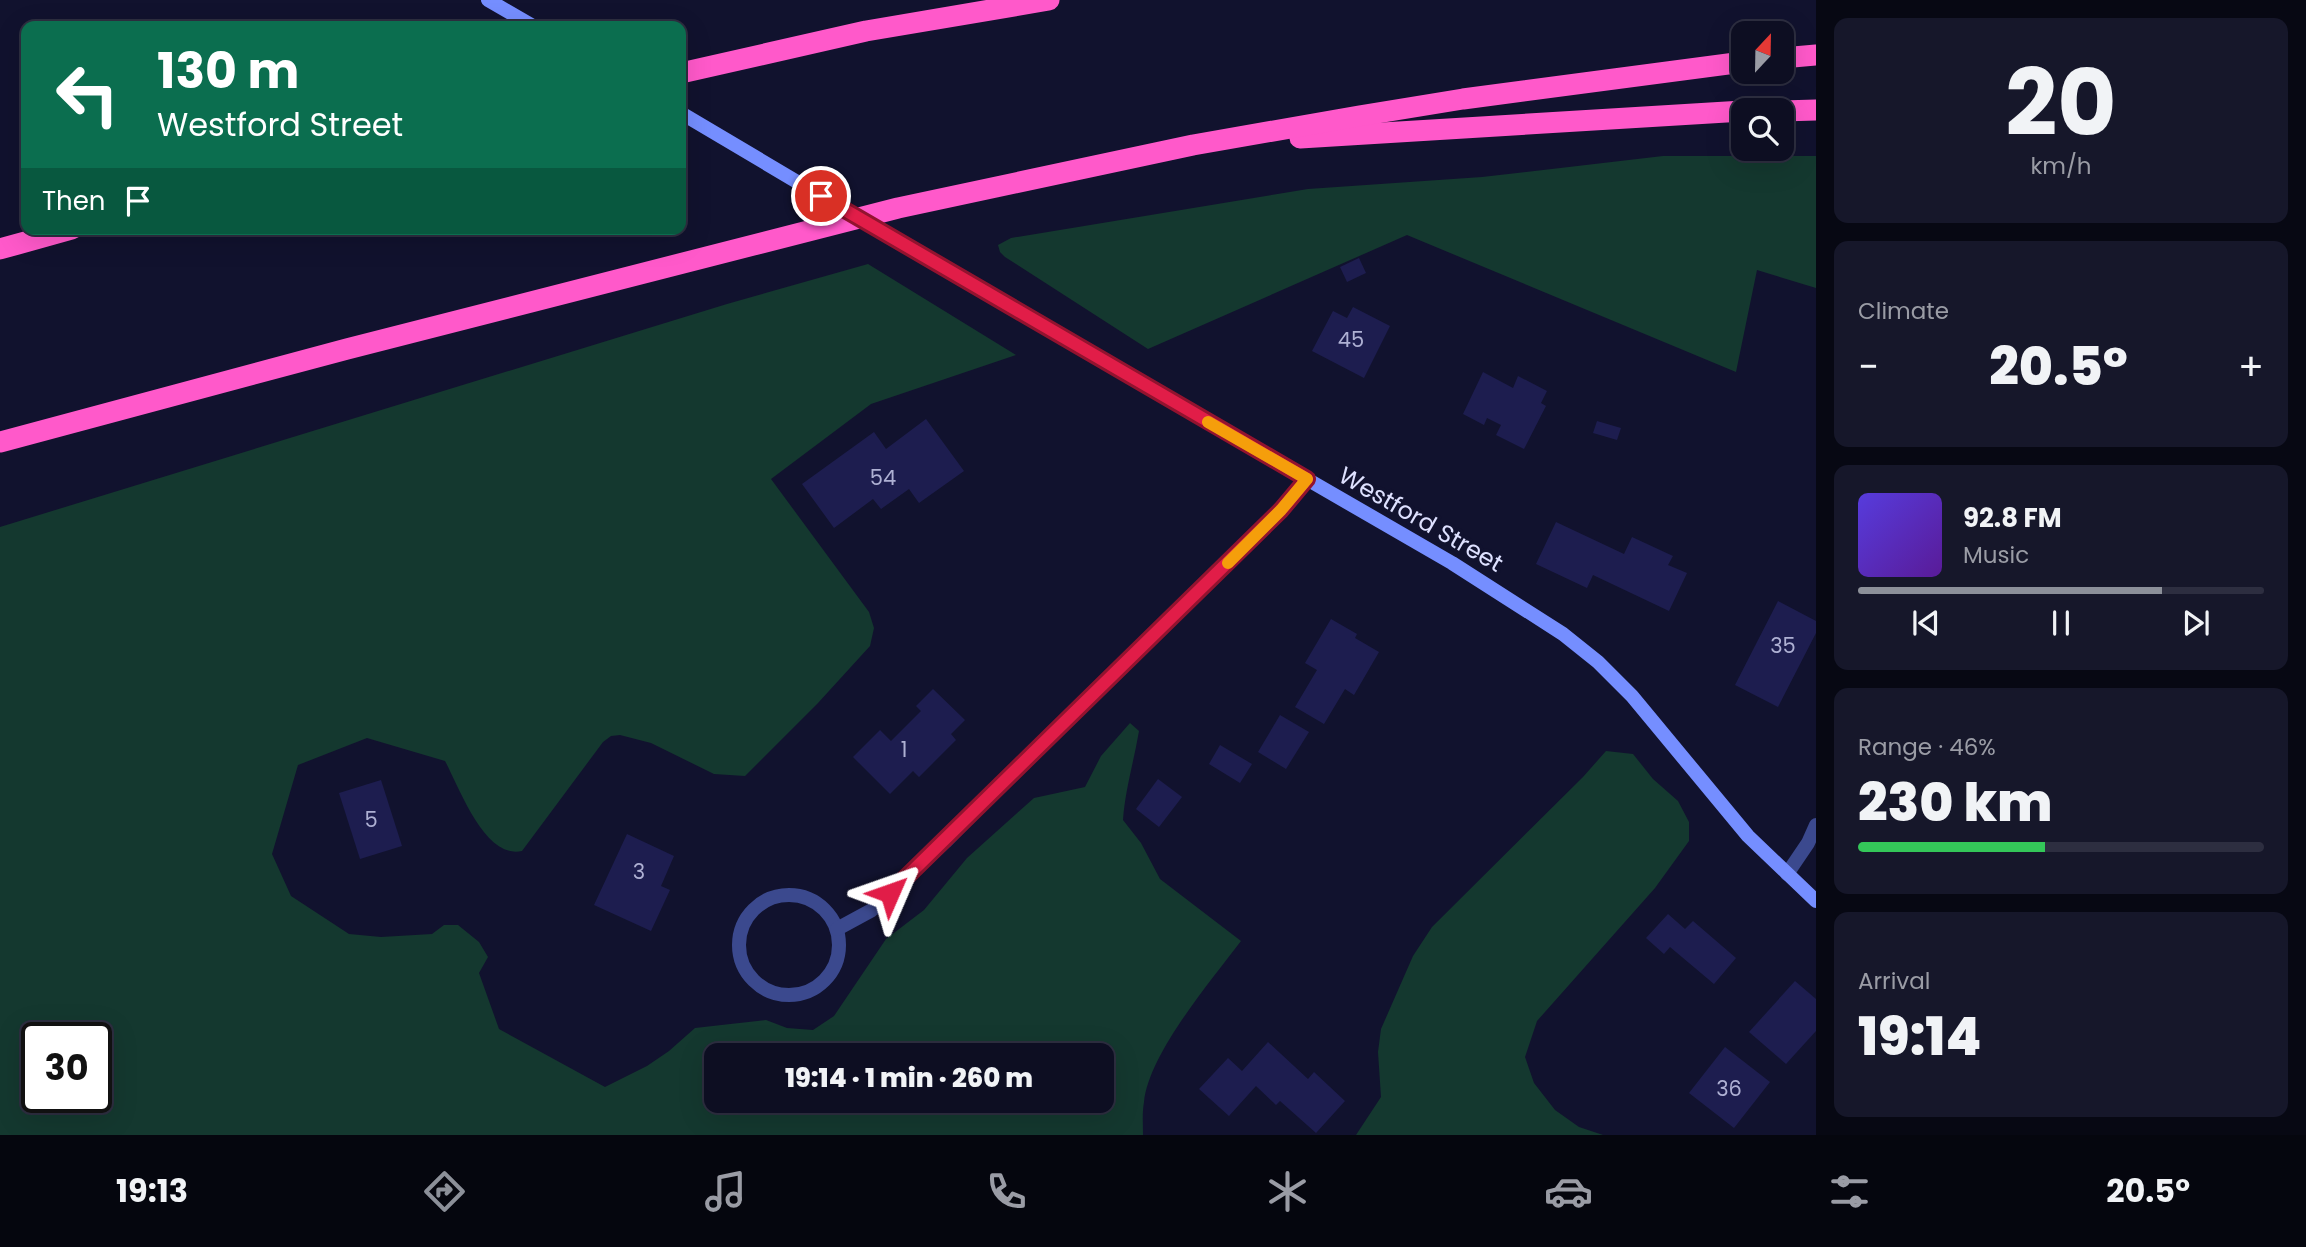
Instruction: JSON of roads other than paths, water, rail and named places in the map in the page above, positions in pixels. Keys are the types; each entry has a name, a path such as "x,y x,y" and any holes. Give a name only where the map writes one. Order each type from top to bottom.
{"highway":[{"path":"686,72 866,31 1049,0"},
{"path":"1794,57 1816,55"},
{"path":"0,442 347,349 898,208 1193,145 1463,99 1731,64"},
{"path":"1794,111 1816,110"},
{"path":"1193,145 1731,112"},
{"path":"0,249 50,235"}],"main road":[{"path":"488,0 525,21"},
{"name":"Westford Street","path":"686,116 961,279 1480,579 1535,614 1580,646 1632,696 1741,827 1816,901"}],"street":[{"path":"837,929 872,910 945,842 1026,759 1281,510 1307,479"},
{"path":"1787,874 1808,843 1816,825"},
{"path":"784,895 807,898 826,911 837,929 839,947 835,967 825,981 812,990 794,996 779,995 753,981 742,964 739,949 744,923 750,914 767,900 784,895"}]}
